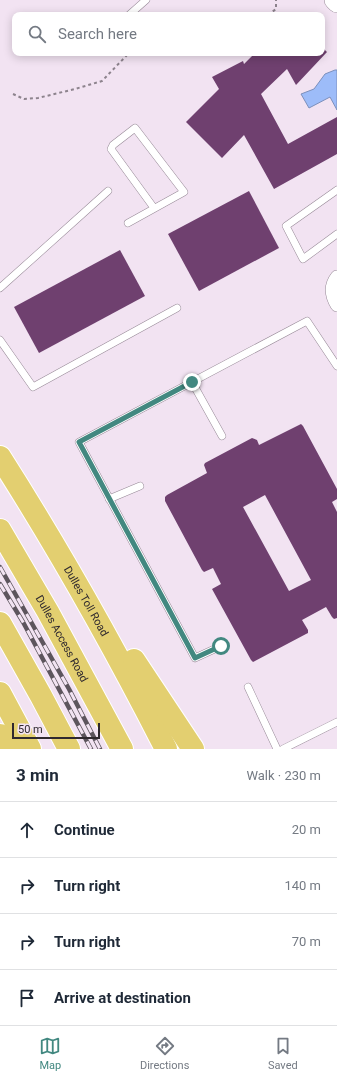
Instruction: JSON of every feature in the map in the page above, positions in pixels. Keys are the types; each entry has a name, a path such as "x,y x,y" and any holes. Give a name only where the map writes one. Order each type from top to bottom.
{"highway":[{"name":"Dulles Toll Road","path":"0,457 35,513 113,647 166,749"},
{"path":"35,513 193,749"},
{"name":"Dulles Access Road","path":"0,530 48,612 122,749"},
{"path":"0,623 69,749"},
{"path":"0,693 30,749"},
{"path":"0,735 7,749"}],"main road":[{"path":"334,0 337,3"}],"street":[{"path":"337,277 334,281 332,289 337,305"}],"lane":[{"path":"132,12 146,0"},
{"path":"128,223 184,192 135,128 113,145 111,149 154,208"},
{"path":"337,190 286,226 303,259 337,234"},
{"path":"0,288 108,192"},
{"path":"0,340 33,387 177,308"},
{"path":"221,646 195,658 79,442 307,321 337,366"},
{"path":"192,382 222,436"},
{"path":"109,499 140,486"},
{"path":"248,687 277,749"},
{"path":"284,749 337,722"}],"path":[{"path":"272,12 276,9 276,0"},
{"path":"13,94 24,99 38,98 102,81 126,56"}],"water":[{"path":"337,70 337,110 330,97 309,108 301,94 314,89 325,74"}],"building":[{"path":"252,56 323,56 296,85 287,69 261,94 288,144 337,117 337,154 274,189 244,135 222,158 186,122 219,89 212,77 243,61 244,64"},
{"path":"249,191 279,248 199,291 168,234"},
{"path":"120,250 145,296 39,353 14,307"},
{"path":"301,424 337,489 337,499 332,502 337,512 337,618 334,619 332,617 326,607 302,620 308,630 308,633 253,662 212,589 221,584 213,568 204,572 202,570 165,501 165,497 207,473 204,465 205,463 252,438 257,440 259,445","holes":["265,495 311,580 289,591 243,507"]}],"railway":[{"path":"0,567 69,689 100,749"},
{"path":"0,584 23,622 91,749"}],"route":[{"path":"192,382 79,442 195,658 221,646"}]}
